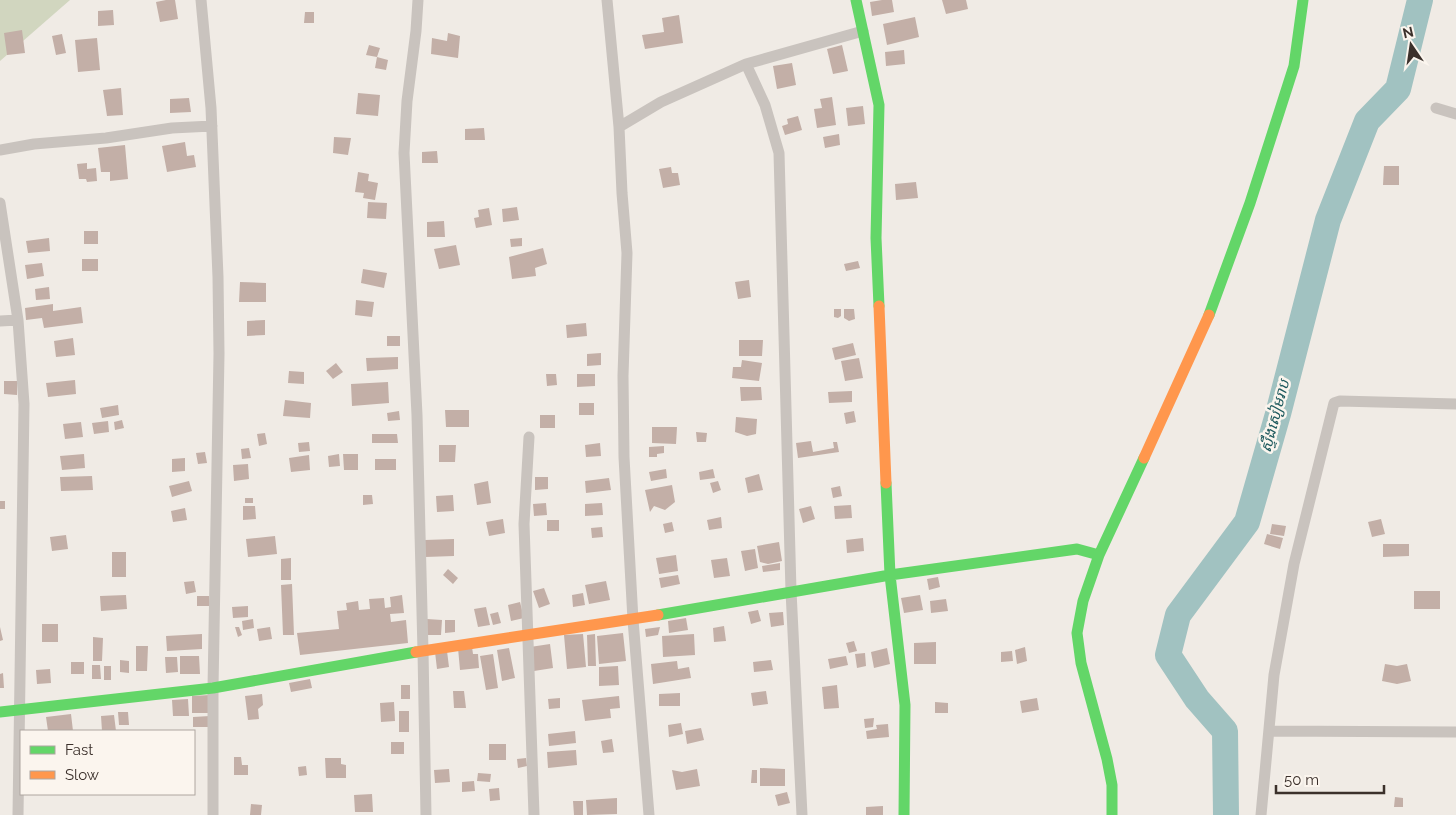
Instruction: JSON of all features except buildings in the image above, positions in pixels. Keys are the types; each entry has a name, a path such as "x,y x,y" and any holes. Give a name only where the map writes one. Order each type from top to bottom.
{"street":[{"path":"201,0 212,126 218,277 219,354 213,688 213,815"},
{"path":"418,0 404,153 417,415 424,651 426,815"},
{"path":"607,0 619,127 627,252 623,366 624,457 633,620 649,815"},
{"path":"856,0 879,105 876,238 890,575 905,705 904,815"},
{"path":"1112,815 1111,776 1081,663 1077,633 1083,601 1098,555 1205,325 1250,203 1294,66 1303,0"},
{"path":"619,127 660,102 746,64 863,30"},
{"path":"746,64 765,105 779,153 791,590 802,815"},
{"path":"1436,108 1456,114"},
{"path":"0,150 34,144 106,138 172,128 212,126"},
{"path":"0,203 18,320 24,404 18,815"},
{"path":"0,320 18,320"},
{"path":"1261,815 1274,676 1294,564 1334,403 1340,401 1456,404"},
{"path":"529,437 524,524 534,815"},
{"path":"0,712 213,688 424,651 633,620 791,590 890,575 1077,549 1098,555"},
{"path":"1269,731 1456,732"}],"green space":[{"path":"0,0 70,0 0,61"}],"waterway":[{"name":"ស្ទឹងសៀមរាប","path":"1226,815 1225,731 1197,699 1168,655 1178,615 1247,522 1278,414 1328,220 1367,121 1398,89 1420,0"}],"traffic: fast":[{"path":"856,0 879,105 876,238 879,306"},
{"path":"1209,315 1250,203 1294,66 1303,0"},
{"path":"1112,815 1112,785 1107,759 1081,663 1077,633 1083,601 1099,555 1144,458"},
{"path":"886,483 890,575 905,705 904,815"},
{"path":"658,615 890,575 1077,549 1099,555"},
{"path":"0,712 213,688 416,652"}],"traffic: slow":[{"path":"879,306 886,483"},
{"path":"1144,458 1209,315"},
{"path":"416,652 658,615"}]}
